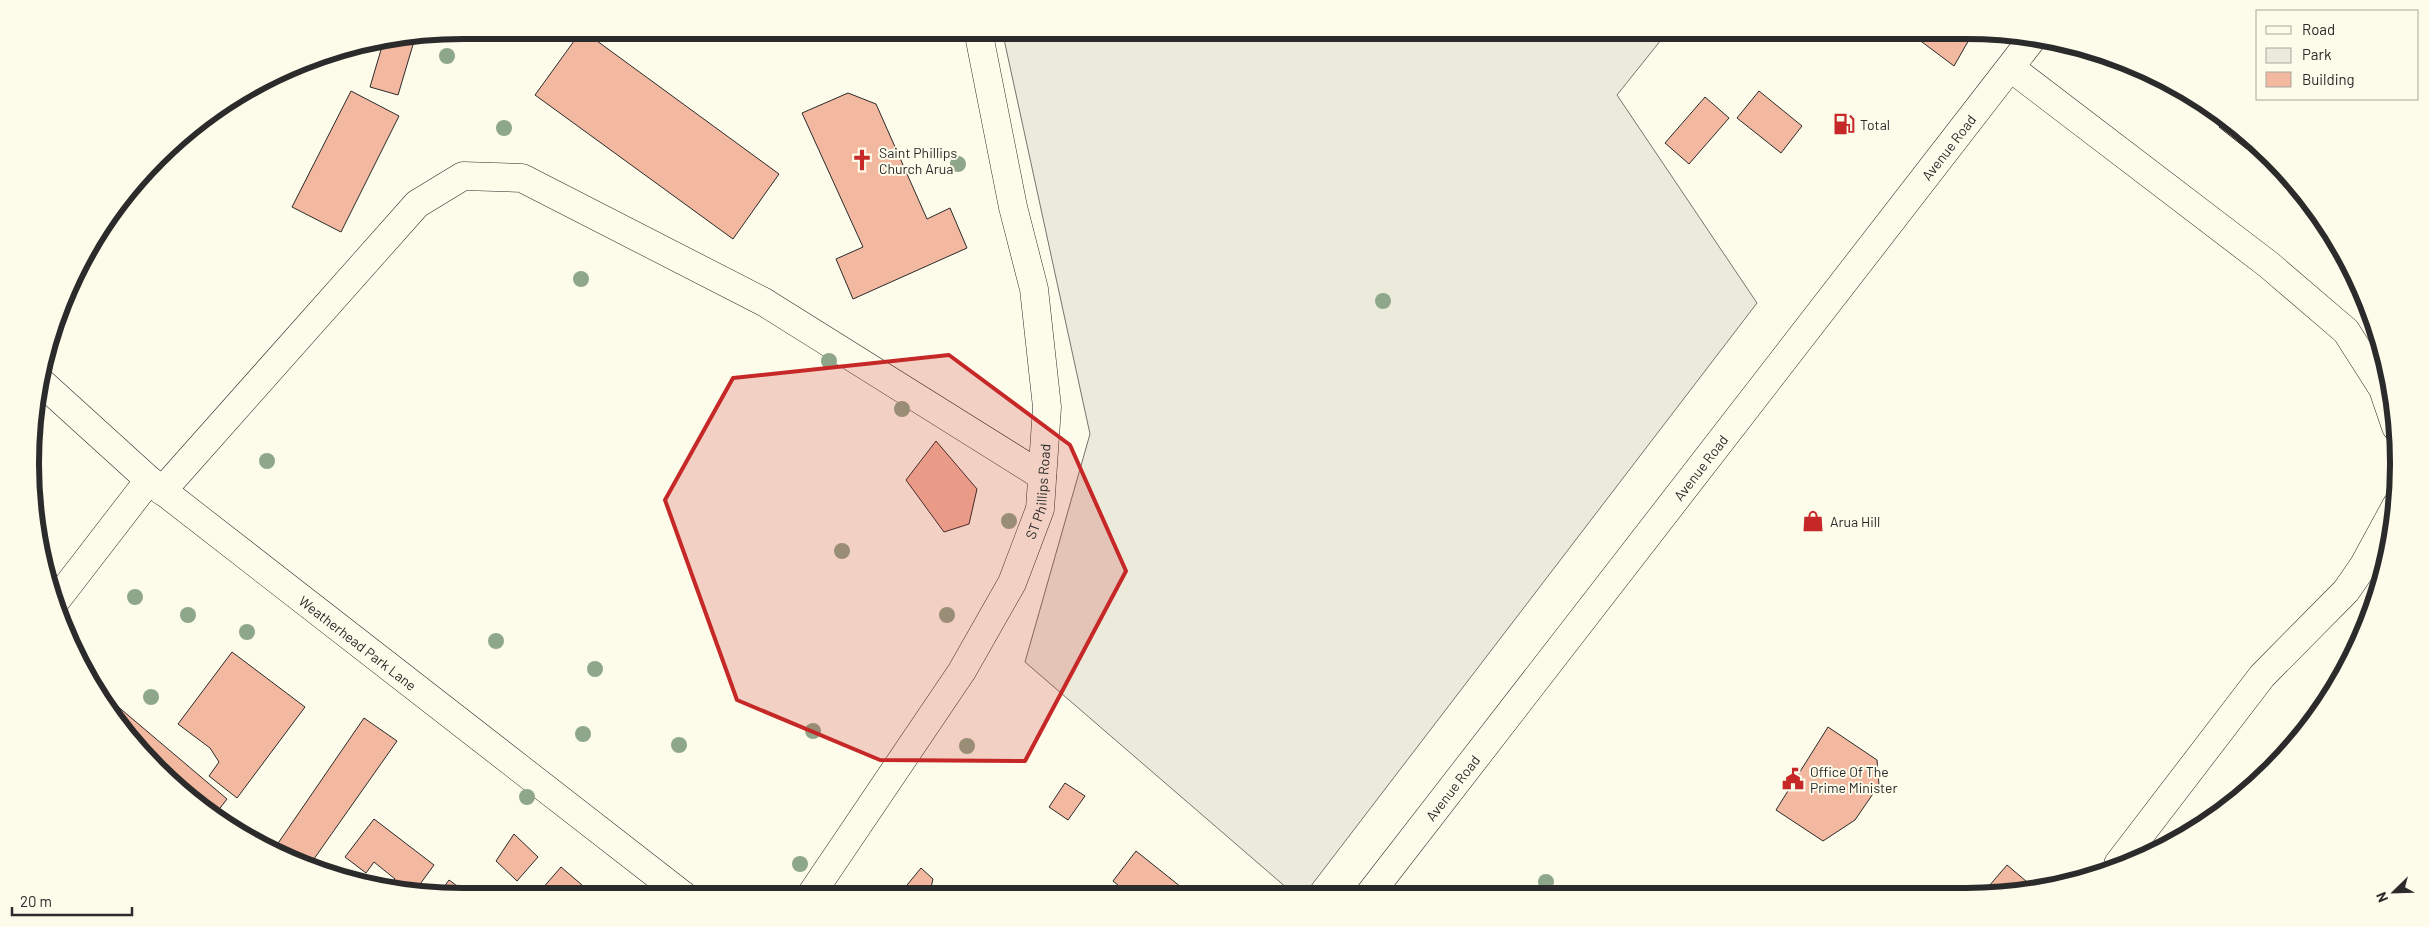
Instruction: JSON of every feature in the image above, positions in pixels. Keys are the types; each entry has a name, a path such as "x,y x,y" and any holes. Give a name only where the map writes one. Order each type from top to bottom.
{"main road":[{"name":"ST Phillips Road","path":"815,888 962,671 1012,583 1040,510 1046,407 1034,289 1013,207 980,39"},
{"name":"Avenue Road","path":"1374,888 2029,43"},
{"path":"2011,68 2269,265 2346,331 2384,392"},
{"path":"60,595 155,485 417,204 464,176 522,178 755,298 1042,476"},
{"name":"Weatherhead Park Lane","path":"46,386 155,485 674,888"},
{"path":"2123,858 2262,676 2346,591 2364,565 2386,524"}],"highlighted area":[{"path":"949,355 1070,445 1126,571 1025,761 880,760 737,700 665,500 733,378"}],"green space":[{"path":"1004,39 1662,39 1617,95 1757,303 1309,888 1287,888 1025,662 1090,434"}],"building":[{"path":"575,39 594,39 779,174 733,239 535,95"},
{"path":"1918,39 1969,39 1954,66"},
{"path":"414,42 398,95 370,87 382,47"},
{"path":"351,91 399,116 341,232 292,207"},
{"path":"1759,91 1802,126 1781,153 1737,118"},
{"name":"Saint Phillips Church Arua","path":"848,93 876,104 927,219 950,208 967,248 853,299 836,259 863,247 802,113"},
{"path":"1705,97 1729,118 1689,164 1665,143"},
{"path":"2221,125 2246,144 2271,168 2219,127"},
{"path":"936,441 977,489 969,524 944,532 906,480"},
{"path":"232,652 305,707 237,798 209,776 219,762 210,748 178,724"},
{"path":"112,701 227,799 219,810 183,783 144,744"},
{"path":"364,718 397,741 313,861 277,845"},
{"path":"1828,727 1877,760 1879,785 1855,820 1823,841 1776,810"},
{"path":"1065,783 1085,796 1068,820 1049,807"},
{"path":"374,819 434,865 419,886 408,885 393,882 395,879 374,862 366,873 345,857"},
{"path":"514,834 538,857 517,881 496,861"},
{"path":"1136,851 1182,888 1122,888 1113,881"},
{"path":"2007,865 2029,884 2021,885 1988,887"},
{"path":"561,867 586,888 543,888"},
{"path":"921,868 933,879 931,888 905,888"},
{"path":"449,880 460,888 444,887"}],"place":[{"name":"Total","path":"1844,124"},
{"name":"Saint Phillips Church Arua","path":"862,160"},
{"name":"Arua Hill","path":"1813,521"},
{"name":"Office Of The Prime Minister","path":"1793,779"}]}
